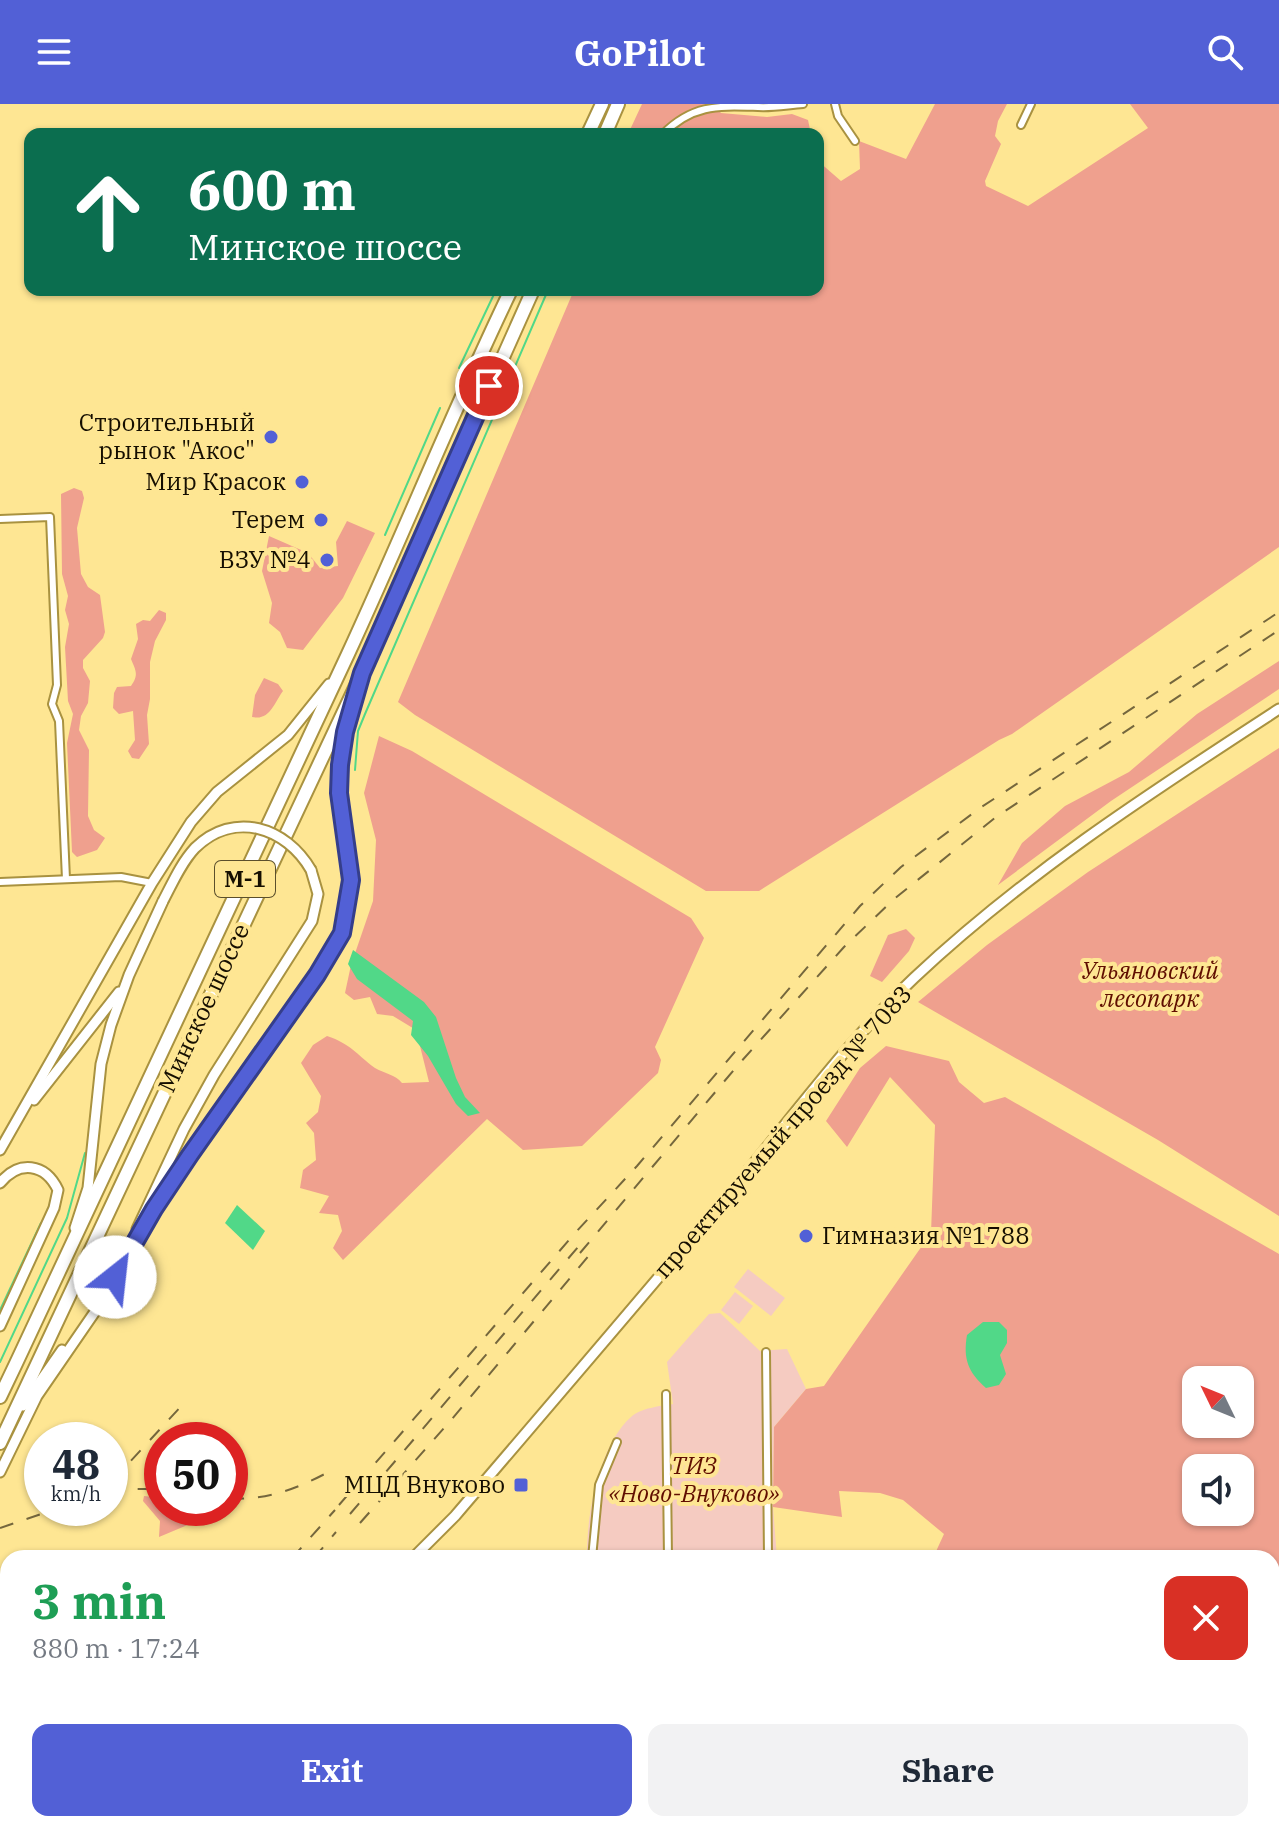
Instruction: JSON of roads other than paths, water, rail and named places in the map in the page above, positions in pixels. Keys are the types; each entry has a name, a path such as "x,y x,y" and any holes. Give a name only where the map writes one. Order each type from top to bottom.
{"highway":[{"path":"591,128 602,104"},
{"path":"608,128 618,104"},
{"name":"Минское шоссе","path":"63,1265 351,649 449,421 508,296"},
{"name":"Минское шоссе","path":"0,1443 362,673 530,296"},
{"name":"М-1","path":"0,1397 63,1265"}],"main road":[{"path":"0,1150 152,883 203,807 288,735 320,698 351,649"},
{"path":"0,1472 37,1396 95,1312 190,1155 317,975 342,933 351,880 338,779 345,732 362,673"},
{"name":"проектируемый проезд № 7083","path":"429,1550 833,1066 913,980 981,918 1091,832 1279,709"},
{"path":"63,1265 88,1188 101,1064 129,975 163,901 194,850 216,833 257,828 283,838 303,857 311,870 318,894 312,921 214,1075 147,1205 127,1255"},
{"path":"10,1132 107,1010 129,975"},
{"path":"0,1183 11,1171 30,1166 47,1173 58,1190 54,1208 0,1326"},
{"path":"0,1443 49,1367 95,1312"},
{"name":"проектируемый проезд № 7083","path":"421,1550 451,1520"}],"street":[{"path":"669,128 678,118 721,104 760,107 803,104"},
{"path":"835,104 838,116 855,141"},
{"path":"1021,125 1031,104"},
{"path":"3,518 50,517 57,685 52,704 59,721 66,879"},
{"path":"0,882 121,877 152,883"},
{"path":"766,1352 768,1550"},
{"path":"666,1394 668,1550"},
{"path":"593,1550 599,1485 617,1442"}],"waterway":[{"path":"459,368 493,296"},
{"path":"355,770 358,731 545,296"},
{"path":"385,535 440,408"},
{"path":"0,1362 67,1218 85,1153"},
{"path":"0,1310 41,1223"}],"railway":[{"path":"339,1505 860,906 901,867 980,808 1279,612"},
{"path":"580,1253 738,1065 844,947 894,899 996,817 1279,630"},
{"path":"350,1514 584,1240"},
{"path":"360,1523 596,1247"},
{"path":"128,1464 185,1402"},
{"path":"248,1498 285,1491 336,1468"},
{"path":"128,1489 144,1489"},
{"path":"299,1550 335,1510"},
{"path":"0,1528 24,1520"},
{"path":"321,1550 336,1532"}],"place":[{"name":"Строительный рынок \"Акос\"","path":"271,437"},
{"name":"Мир Красок","path":"302,482"},
{"name":"Терем","path":"321,520"},
{"name":"ВЗУ №4","path":"327,560"},
{"name":"Гимназия №1788","path":"806,1236"},
{"name":"МЦД Внуково","path":"521,1485"}],"park label":[{"name":"Ульяновский лесопарк","path":"1150,985"},
{"name":"ТИЗ «Ново-Внуково»","path":"694,1480"}]}
